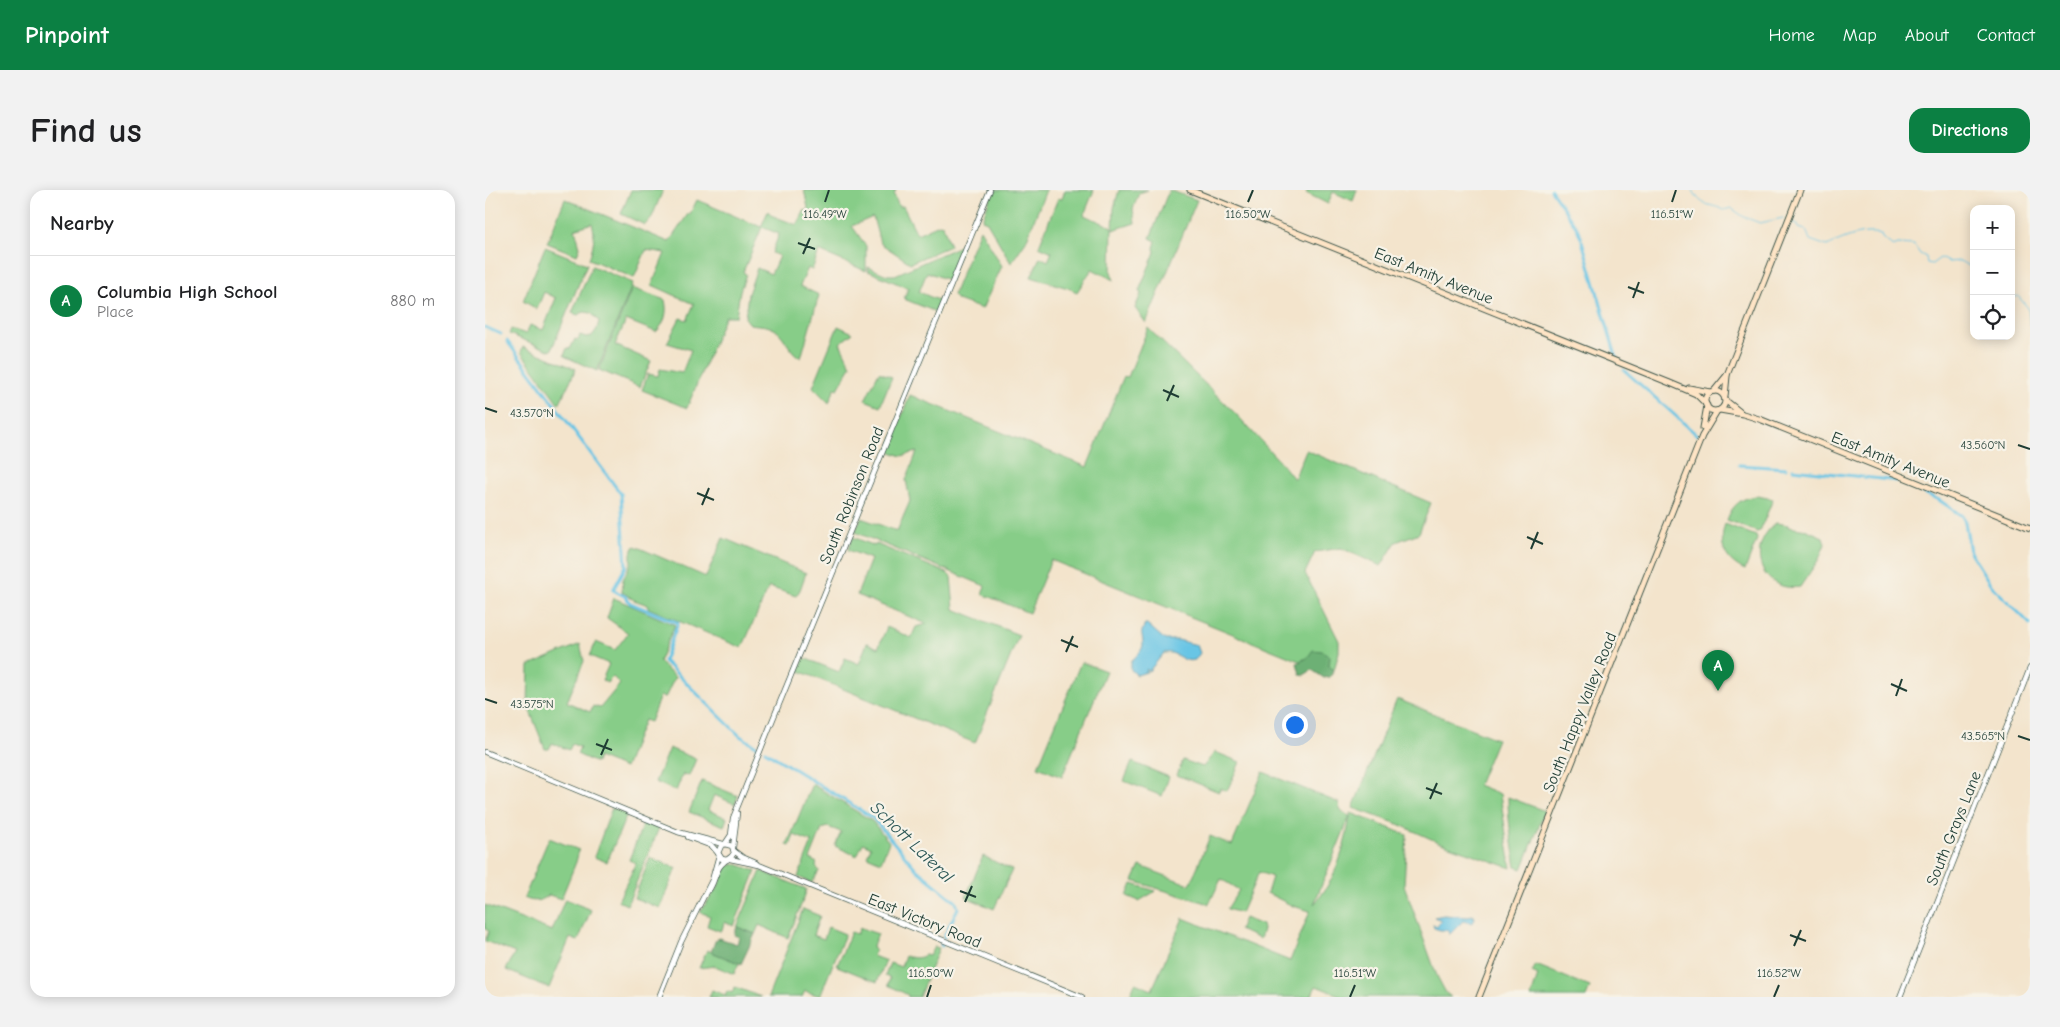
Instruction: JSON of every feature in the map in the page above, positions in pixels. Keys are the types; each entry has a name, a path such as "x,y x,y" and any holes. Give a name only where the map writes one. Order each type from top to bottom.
{"main road":[{"name":"East Amity Avenue","path":"1190,190 1670,383 1696,394 1706,405"},
{"path":"1727,375 1713,392 1707,396 1706,405 1711,410 1719,411 1724,406 1727,375 1800,190"},
{"name":"East Amity Avenue","path":"1670,383 1703,392 1713,392"},
{"path":"1713,392 1719,392 1725,399"},
{"name":"East Amity Avenue","path":"1725,399 1743,414"},
{"name":"South Happy Valley Road","path":"1702,436 1706,405"},
{"name":"East Amity Avenue","path":"1719,411 1743,414 2030,528"},
{"name":"South Happy Valley Road","path":"1479,997 1702,436 1719,411"}],"street":[{"name":"South Robinson Road","path":"724,844 731,836 733,818 989,190"},
{"name":"South Grays Lane","path":"1900,997 2030,668"},
{"path":"485,752 712,846 722,859 728,859"},
{"name":"South Robinson Road","path":"734,850 737,810"},
{"path":"683,834 730,845 734,850 720,866 714,882 706,893"},
{"path":"659,997 681,942 706,893 719,854 719,848 724,844"},
{"name":"East Victory Road","path":"734,850 742,857 759,865 1082,997"},
{"name":"East Victory Road","path":"728,859 759,865"}],"green space":[{"path":"631,190 663,190 652,217 645,225 621,214"},
{"path":"804,190 896,190 894,195 899,207 903,206 917,234 939,224 943,225 950,246 910,263 880,243 873,217 852,226 866,246 866,271 819,251 812,270 808,268 800,286 819,295 801,358 792,351 775,329 768,326 750,324 745,318 748,294 757,268 771,274 779,256 772,253 779,234 762,227 743,272 746,274 740,291 736,316 725,316 687,408 642,390 648,374 658,376 660,369 682,373 691,350 667,343 680,318 687,320 694,304 652,285 665,253 646,250 634,278 589,259 594,232 592,223 575,229 580,247 577,255 547,243 565,199 669,242 688,214 690,214 697,200 761,227 768,211 773,216 797,225 805,210 809,212"},
{"path":"993,190 1046,190 1026,241 1011,263 987,222 982,220"},
{"path":"1065,190 1094,190 1084,215 1112,227 1111,272 1114,280 1092,269 1077,292 1031,277 1040,257 1048,261 1052,252 1039,246 1058,198 1062,199"},
{"path":"1119,190 1148,190 1139,193 1133,209 1135,223 1113,230 1114,208"},
{"path":"1169,190 1197,200 1146,323 1135,308 1141,294 1139,291 1155,252 1156,241 1150,238"},
{"path":"1307,190 1357,190 1353,201 1333,192 1328,204 1306,193"},
{"path":"980,229 1002,266 982,309 957,300 953,295"},
{"path":"962,246 948,280 927,272 919,292 940,301 936,312 904,299 908,288 868,271 868,267 887,275 895,275"},
{"path":"545,247 587,264 551,351 509,334 511,329 526,334 530,325 543,330 556,298 544,292 537,309 523,301"},
{"path":"592,266 633,283 597,371 564,356 567,348 570,349 575,339 578,340 580,335 592,336 597,329 599,321 591,313 584,312 578,315 572,313"},
{"path":"632,288 665,300 666,305 665,318 656,332 626,320 615,345 651,361 640,387 599,370"},
{"path":"838,326 853,333 840,343 851,366 838,389 835,388 829,403 813,387"},
{"path":"1148,328 1236,414 1294,479 1306,450 1431,503 1419,533 1396,542 1381,566 1341,548 1315,552 1305,573 1339,641 1339,652 1334,670 1307,658 1299,661 1051,560 1029,613 982,594 985,586 855,532 861,518 897,531 910,501 906,480 917,452 902,456 888,451 910,395 1087,467 1124,376 1128,377"},
{"path":"523,347 576,369 559,404 521,352"},
{"path":"879,372 892,377 880,406 865,400"},
{"path":"1757,496 1773,499 1760,531 1757,532 1727,520 1738,503 1747,498"},
{"path":"1776,523 1807,530 1823,537 1825,544 1819,559 1800,587 1786,587 1775,583 1767,576 1761,566 1759,555 1761,544 1766,533"},
{"path":"1725,524 1756,536 1757,539 1745,570 1732,562 1725,552 1722,539"},
{"path":"853,537 875,546 876,544 947,573 951,577 954,609 1019,635 975,743 799,671 804,658 839,672 845,658 859,664 867,643 878,648 887,627 911,638 916,627 927,624 857,595 871,559 848,550"},
{"path":"723,538 806,573 796,596 769,587 742,648 648,608 648,605 634,600 622,592 623,580 631,562 631,553 635,546 706,577"},
{"path":"614,598 675,625 659,662 675,677 665,698 660,696 650,722 644,720 625,768 598,757 596,763 577,754 580,747 572,744 569,750 552,743 549,749 545,749 528,706 529,666 580,644 584,661 567,702 590,712 593,706 600,708 620,684 613,677 607,683 602,680 609,664 590,656 596,642 615,650 628,633 607,618"},
{"path":"1313,650 1322,651 1330,656 1329,666 1334,670 1330,677 1324,678 1312,670 1304,675 1300,674 1297,663 1307,658"},
{"path":"1081,662 1106,671 1062,777 1038,767"},
{"path":"1397,699 1497,739 1478,785 1500,794 1511,868 1438,842 1398,824 1353,808"},
{"path":"669,748 696,759 689,776 683,774 676,791 655,782"},
{"path":"1215,752 1240,762 1227,791 1221,788 1219,792 1177,775 1183,760 1203,767"},
{"path":"1132,762 1169,777 1162,796 1124,781"},
{"path":"1263,772 1339,803 1340,810 1347,815 1350,816 1351,813 1407,835 1404,885 1437,976 1446,993 1451,997 1339,997 1339,995 1316,986 1311,997 1129,997 1135,983 1152,990 1183,918 1290,961 1310,911 1293,906 1267,893 1272,877 1259,872 1241,913 1227,909 1239,890 1221,879 1209,904 1133,881 1140,866 1190,885 1210,836 1232,845","holes":["1350,816 1334,874 1322,895 1314,904"]},
{"path":"702,781 738,796 735,804 714,795 708,810 727,818 724,826 689,812"},
{"path":"812,784 872,821 889,842 881,862 867,856 871,847 863,843 857,856 835,846 841,832 828,827 822,829 810,859 817,863 816,866 819,871 812,883 798,877 812,842 794,835 790,846 787,845"},
{"path":"1508,797 1545,811 1522,869 1516,867 1509,823"},
{"path":"612,808 627,814 607,862 594,857"},
{"path":"644,822 659,828 627,905 618,901 636,863 629,860"},
{"path":"549,838 579,850 576,862 561,899 549,895 538,901 528,900 524,898"},
{"path":"983,856 1012,870 994,909 966,897"},
{"path":"650,858 676,868 660,908 634,898"},
{"path":"736,864 756,871 734,926 724,922 720,931 707,926 710,916 700,912 717,888 727,866"},
{"path":"761,871 806,889 788,938 759,925 755,934 737,927"},
{"path":"1132,884 1156,891 1139,901 1127,896"},
{"path":"565,899 591,910 578,941 570,938 549,988 506,970 515,953 485,941 489,931 485,929 485,905 552,931"},
{"path":"803,909 820,916 813,935 824,939 828,927 845,934 820,996 805,991 802,997 768,997"},
{"path":"1244,918 1262,925 1263,929 1260,939 1239,930"},
{"path":"737,927 755,934 741,964 711,952 716,939 719,938 737,944 739,937 734,935"},
{"path":"860,928 878,934 872,948 875,950 873,956 886,961 877,982 837,966 851,932 857,934"},
{"path":"934,947 939,948 919,997 908,997 908,995 888,985 890,978 885,976 890,963 901,967 905,956 915,958 925,955 929,956"},
{"path":"707,950 739,963 734,974 715,966 699,968"},
{"path":"1536,965 1590,987 1586,997 1531,997 1538,975 1532,972"},
{"path":"735,987 761,997 709,997 712,990 725,995 727,991 732,993"}],"water":[{"path":"1145,624 1165,640 1178,640 1197,645 1200,653 1195,660 1190,661 1173,653 1164,653 1149,671 1146,669 1147,672 1137,675 1131,670 1131,661 1139,654 1143,647 1142,633"},
{"path":"1444,915 1469,917 1471,915 1475,917 1471,923 1463,921 1449,935 1449,930 1434,928 1433,924 1437,926 1441,920 1434,917"}],"waterway":[{"path":"1551,190 1577,228 1581,238"},
{"path":"1693,190 1699,200 1706,204 1724,210 1731,208 1744,217 1760,223 1783,218"},
{"path":"1791,223 1796,223 1798,228 1806,230 1810,240 1827,246 1860,234 1881,234 1882,238 1893,246 1898,244 1914,245 1920,254 1926,257 1927,263 1932,264 1940,258 1948,262 1960,261 1970,267"},
{"path":"1582,241 1616,356"},
{"path":"2015,297 2018,296 2028,308 2030,325"},
{"name":"Schott Lateral","path":"485,327 501,334"},
{"name":"Schott Lateral","path":"507,341 621,494 626,566 613,590 626,597 630,603 678,623 664,661 740,736 758,747"},
{"path":"1624,370 1697,435"},
{"path":"1739,465 1786,468"},
{"path":"1793,469 1898,481"},
{"path":"1906,485 1939,500 1962,516 1965,522 1970,552 1991,585 2030,624"},
{"name":"Schott Lateral","path":"765,751 873,818 917,870 956,902 958,908 944,937"}],"place":[{"name":"Columbia High School","path":"1718,691"}]}
